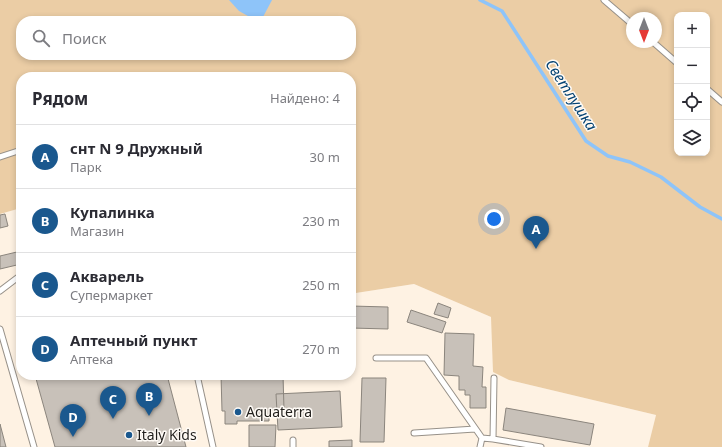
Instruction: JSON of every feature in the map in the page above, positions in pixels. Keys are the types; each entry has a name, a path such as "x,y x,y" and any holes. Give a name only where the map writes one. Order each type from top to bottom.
{"lane":[{"path":"604,0 626,19"},
{"path":"660,48 674,60"},
{"path":"710,92 722,102"},
{"path":"0,157 16,152"},
{"path":"0,291 16,279"},
{"path":"0,330 34,447"},
{"path":"376,358 426,358 482,438 541,447"},
{"path":"493,440 494,378"},
{"path":"198,380 213,447"},
{"path":"414,433 476,429"},
{"path":"480,447 482,438"},
{"path":"293,440 293,447"}],"shaded area":[{"path":"0,0 722,0 722,447 648,447 656,415 509,380 493,372 491,317 414,284 356,293 356,72 16,72 16,209 0,214"},
{"path":"16,209 16,380 356,380 356,293 414,284 491,317 509,380 656,415 648,447 0,447 0,214"}],"water":[{"path":"229,0 272,0 264,16 248,16 239,11"}],"building":[{"path":"5,214 8,226 0,228 0,215"},
{"path":"16,252 16,265 0,269 0,256"},
{"path":"438,303 451,308 448,318 434,314"},
{"path":"356,306 388,307 388,329 356,328"},
{"path":"411,310 446,322 442,333 407,322"},
{"path":"445,333 474,334 473,366 483,367 482,387 486,387 486,408 470,408 470,395 465,395 465,390 459,390 459,376 444,375"},
{"path":"362,378 386,378 384,442 360,442"},
{"path":"36,380 168,380 186,447 55,447"},
{"path":"221,380 283,380 284,410 269,410 269,421 237,421 237,424 225,424 225,411 222,411"},
{"path":"340,391 342,427 278,430 276,394"},
{"path":"506,408 594,424 590,445 503,430"},
{"path":"0,424 6,447 0,447"},
{"path":"249,425 276,425 275,447 249,447"},
{"path":"352,440 352,447 329,447 329,441"}],"waterway":[{"name":"Светлушка","path":"480,0 502,11 586,141 608,156 630,162 661,177 700,207 722,219"}],"place":[{"name":"снт N 9 Дружный","path":"536,249"},
{"name":"Aquaterra","path":"238,412"},
{"name":"Купалинка","path":"149,416"},
{"name":"Акварель","path":"113,419"},
{"name":"Italy Kids","path":"129,435"},
{"name":"Аптечный пункт","path":"73,437"}]}
